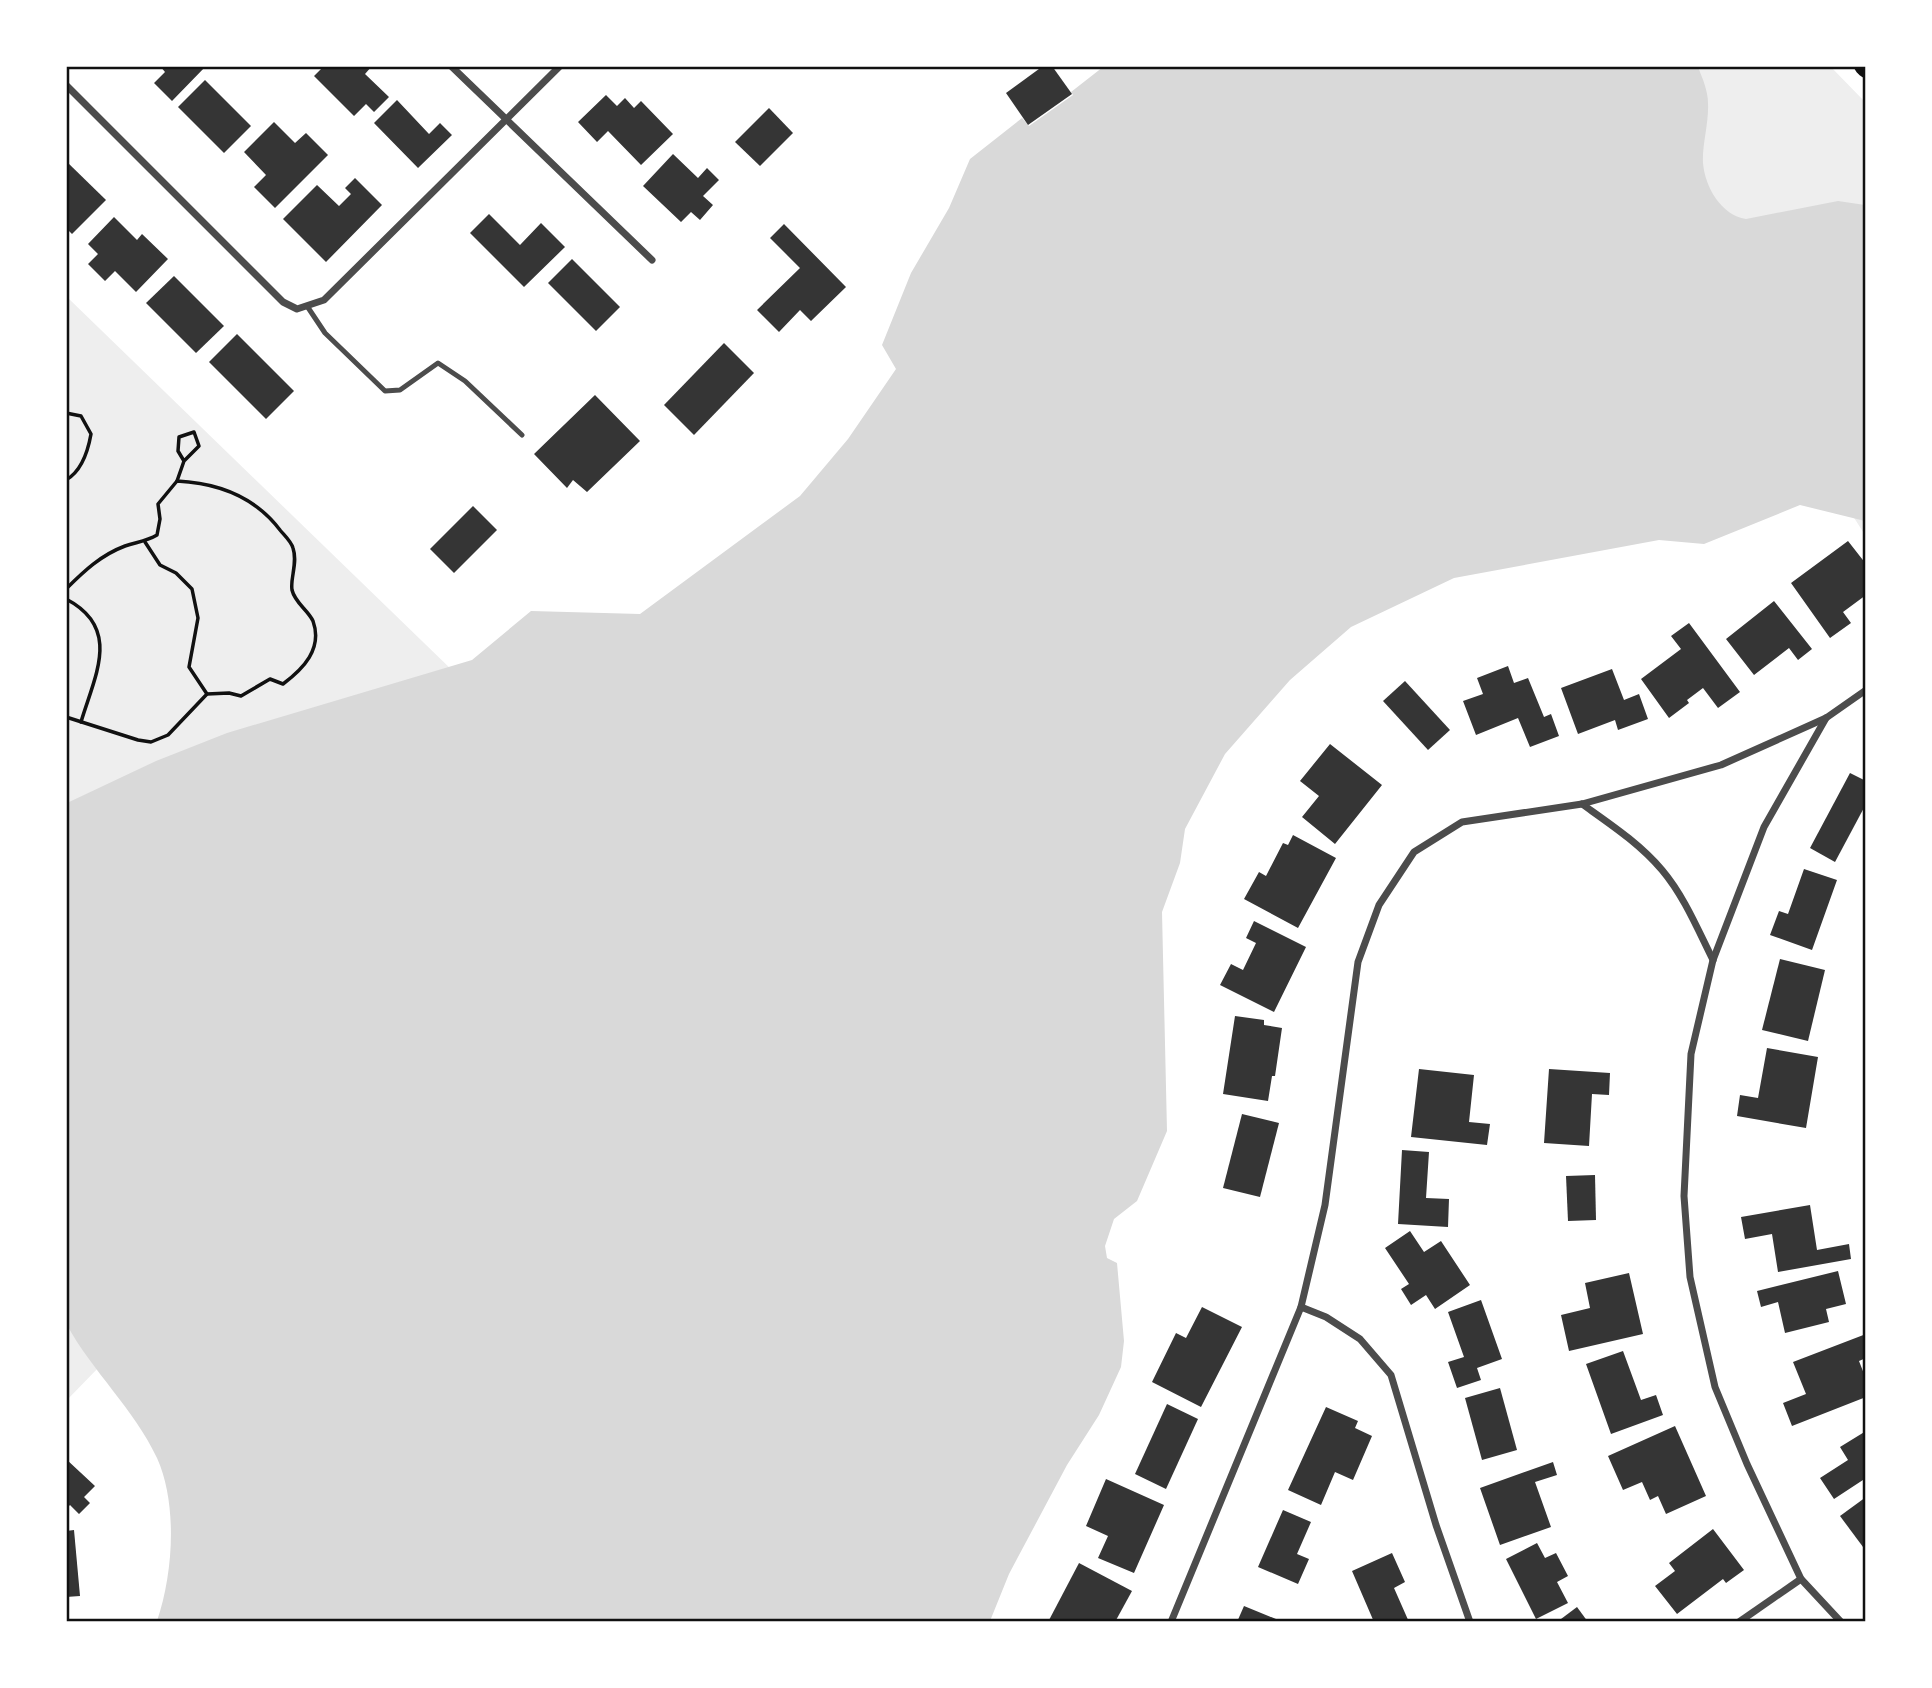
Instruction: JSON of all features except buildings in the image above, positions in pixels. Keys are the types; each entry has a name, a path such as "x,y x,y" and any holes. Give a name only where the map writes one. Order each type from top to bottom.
{"street":[{"path":"452,66 652,260"},
{"path":"66,85 283,302 298,309 324,300 560,66"},
{"path":"1171,1622 1301,1307 1325,1205 1357,962 1379,905 1415,852 1462,822 1582,804 1721,765 1826,718 1866,690"},
{"path":"1826,718 1764,827 1713,960 1691,1054 1684,1196 1690,1276 1715,1387 1747,1464 1801,1579 1841,1622"},
{"path":"1582,804 1633,840 1663,872 1687,909 1713,960"},
{"path":"1301,1307 1326,1317 1360,1339 1391,1375 1436,1525 1470,1622"},
{"path":"1739,1622 1801,1579"}],"lane":[{"path":"307,306 326,333 385,391 400,390 438,363 465,381 522,435"}],"path":[{"path":"66,413 81,416 91,434 88,453 72,477 66,480"},
{"path":"66,590 88,566 126,546 158,536 158,504 177,481 184,461 199,446 194,432 179,437 178,451 184,461"},
{"path":"66,717 151,742 168,735 207,694 229,692 241,696 270,679 283,684 303,669 315,646 313,621 297,601 292,588 296,569 293,547 270,516 244,497 217,486 177,481"},
{"path":"145,542 160,565 176,573 192,589 198,618 189,667 207,694"},
{"path":"66,599 83,608 96,624 101,646 81,722"}],"shaded area":[{"path":"1478,66 1831,67 1865,102 1865,535 1837,491"},
{"path":"1103,67 1698,67 1708,98 1704,172 1716,198 1729,212 1746,219 1838,201 1865,205 1865,521 1800,505 1704,544 1659,540 1454,578 1351,627 1290,680 1225,754 1185,829 1180,863 1162,912 1167,1131 1137,1201 1114,1219 1105,1246 1107,1258 1117,1263 1124,1341 1121,1367 1099,1415 1067,1465 1009,1574 990,1621 157,1621 170,1561 170,1518 164,1477 148,1440 67,1325 67,803 156,761 227,733 472,660 531,611 640,614 800,496 848,439 896,369 882,345 911,273 949,208 970,159 1022,118 1029,126 1073,95 1071,92"},
{"path":"66,296 619,832 67,1400 66,1400"}]}
